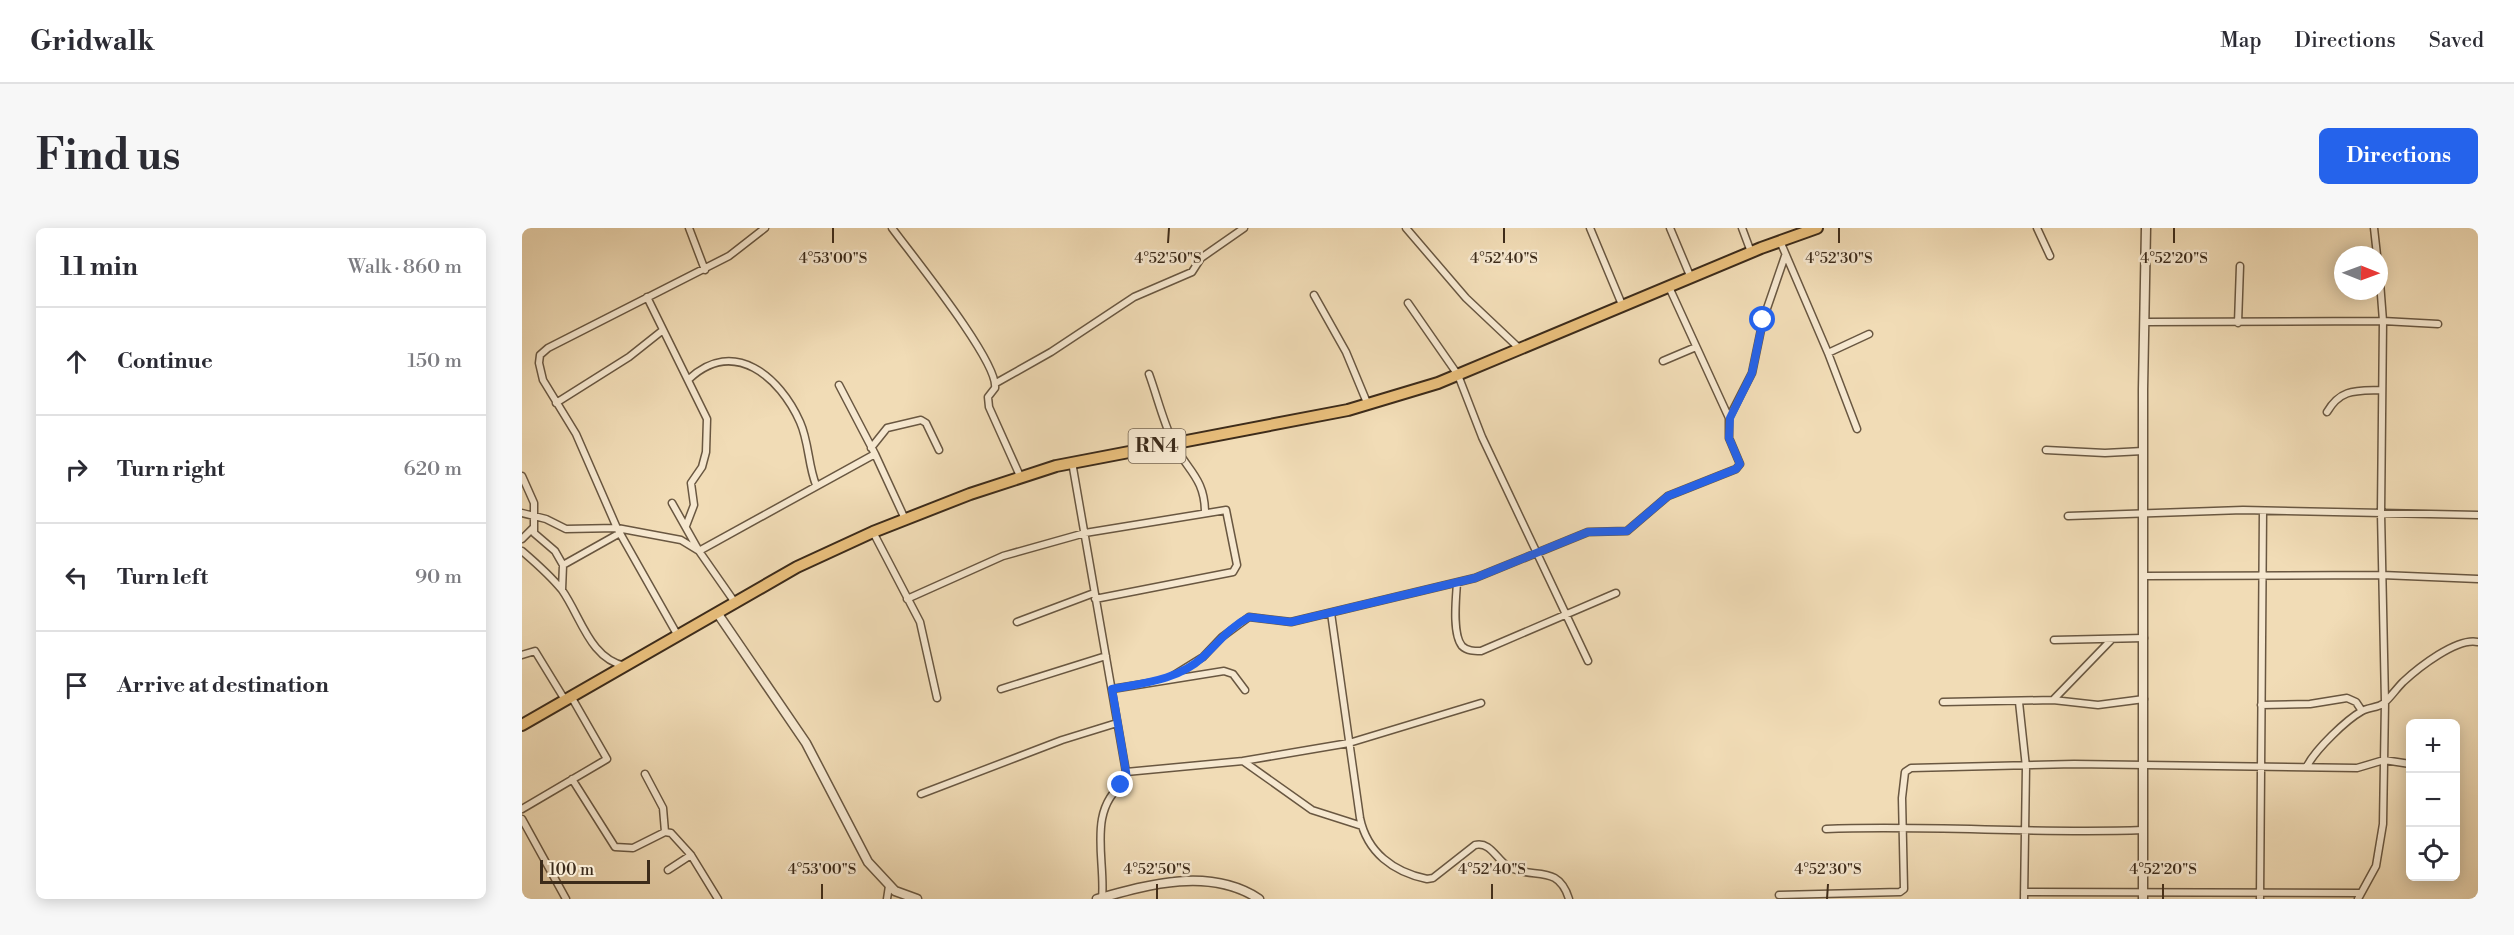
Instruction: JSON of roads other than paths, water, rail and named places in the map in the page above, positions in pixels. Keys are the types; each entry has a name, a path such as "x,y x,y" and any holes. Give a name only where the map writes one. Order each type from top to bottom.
{"highway":[{"name":"RN4","path":"522,725 736,605 797,567 904,519 1020,476 1072,462 1368,405 1401,396 1458,375 1751,252 1817,228"}],"street":[{"path":"690,228 705,270"},
{"path":"678,636 618,531 576,434 543,380 539,363 540,355 549,348 647,297 705,270 729,256 765,228"},
{"path":"892,228 972,337 996,383"},
{"path":"1020,476 989,407 988,397 996,383 1051,351 1134,297 1192,272 1201,258 1244,228"},
{"path":"1406,228 1466,298 1521,349"},
{"path":"1590,228 1623,307"},
{"path":"1670,228 1691,278"},
{"path":"1742,228 1751,252"},
{"path":"2037,228 2050,256"},
{"path":"2143,896 2145,699 2143,451 2146,228"},
{"path":"2374,228 2376,246"},
{"path":"1780,241 1828,353 1857,429"},
{"path":"1166,680 1193,664 1222,637 1249,617 1282,623 1457,583 1494,571 1535,552 1588,532 1627,531 1668,496 1736,469 1740,464 1729,438 1730,418 1752,373 1763,320 1785,255"},
{"path":"2238,323 2240,266"},
{"path":"1669,287 1730,418"},
{"path":"1314,295 1346,352 1368,405"},
{"path":"647,297 705,414 708,431 702,467 691,483 694,505 686,526"},
{"path":"2019,702 2026,767 2027,828 2024,896 2360,896 2376,866 2382,840 2385,702 2381,513 2381,300"},
{"path":"1408,303 1458,375 1482,436 1588,661"},
{"path":"2144,322 2383,321 2438,324"},
{"path":"556,403 628,357 663,330"},
{"path":"1828,353 1869,334"},
{"path":"1663,361 1696,347"},
{"path":"688,379 705,365 743,362 775,381 800,423 816,485"},
{"path":"1149,374 1173,443 1197,476 1203,495 1205,513"},
{"path":"839,386 875,454 904,519"},
{"path":"2327,412 2333,402 2349,391 2382,390"},
{"path":"871,448 887,428 921,420 926,423 939,450"},
{"path":"2046,450 2096,453 2143,451"},
{"path":"699,551 875,454"},
{"path":"1072,462 1126,772 1125,782 1110,796 1101,824 1099,855 1101,898 1169,882 1203,880 1234,885 1259,899"},
{"path":"522,476 534,502 533,528 537,536 555,550 563,565 562,591"},
{"path":"672,503 699,551 736,605"},
{"path":"907,599 1003,556 1085,533 1159,523 1226,510 1237,565 1233,572 1094,596 1017,622"},
{"path":"2260,896 2263,511"},
{"path":"2068,516 2263,511 2478,515"},
{"path":"522,513 566,529 618,531 681,540 699,551"},
{"path":"522,539 533,528"},
{"path":"563,565 618,531"},
{"path":"873,532 920,622 937,698"},
{"path":"522,551 548,573 562,591 599,653 611,662 626,666"},
{"path":"2144,576 2382,575 2478,579"},
{"path":"1457,583 1455,614 1460,644 1472,650 1481,651 1616,593"},
{"path":"1331,613 1362,826 1375,853 1394,865 1423,878 1433,878 1480,843 1486,845 1508,867 1551,876 1559,881 1569,899"},
{"path":"718,614 807,743 868,862 889,886 905,898 917,899"},
{"path":"2054,640 2144,638"},
{"path":"2053,700 2112,639"},
{"path":"2307,766 2315,753 2362,711 2385,702 2405,680 2464,641 2478,642"},
{"path":"522,655 535,651 607,759 522,809"},
{"path":"1001,689 1106,656"},
{"path":"1112,689 1230,671 1245,690"},
{"path":"2261,705 2310,704 2347,698 2356,702 2362,711"},
{"path":"1943,702 2053,700 2091,705 2145,699"},
{"path":"1126,772 1243,762 1349,742 1481,703"},
{"path":"921,794 1062,740 1117,723"},
{"path":"1779,895 1900,892 1905,884 1904,777 1905,772 1911,768 2144,765 2366,767 2384,760 2406,763"},
{"path":"1243,762 1312,810 1362,826"},
{"path":"645,774 663,808 665,832"},
{"path":"572,779 615,847 633,848 665,832 677,836 718,898"},
{"path":"522,819 566,899"},
{"path":"1826,829 2027,828 2098,832 2143,830"},
{"path":"668,870 691,855"},
{"path":"886,899 889,886"}]}
